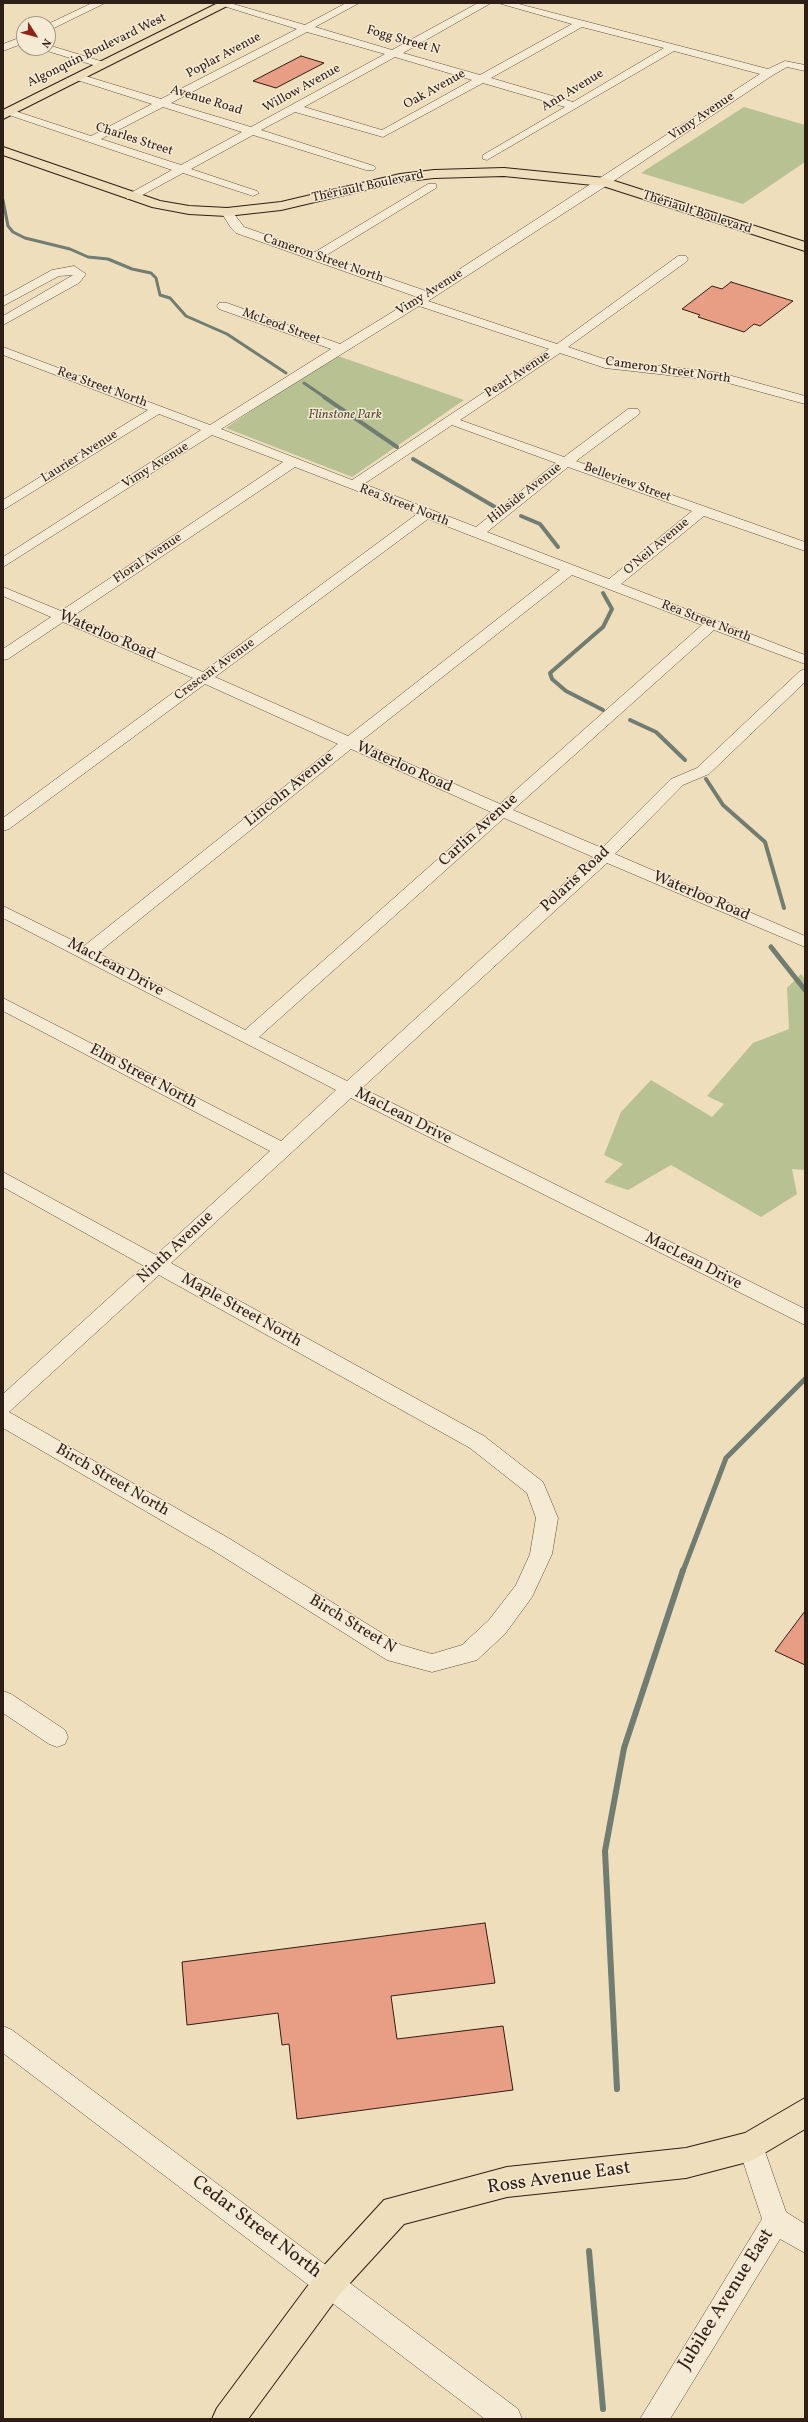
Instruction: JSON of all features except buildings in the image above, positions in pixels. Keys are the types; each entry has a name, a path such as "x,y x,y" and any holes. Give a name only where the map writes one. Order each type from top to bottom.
{"main road":[{"name":"Algonquin Boulevard West","path":"5,114 223,4"},
{"name":"Thériault Boulevard","path":"3,151 131,197 189,210 227,212 274,207 400,178 434,174 471,172 534,174 605,182 805,247"},
{"path":"751,2146 805,2112"},
{"name":"Ross Avenue East","path":"228,2419 329,2283 395,2211 507,2182 686,2163 751,2146"}],"street":[{"path":"56,24 100,3"},
{"name":"Poplar Avenue","path":"91,140 354,3"},
{"name":"Willow Avenue","path":"131,197 486,3"},
{"path":"503,3 770,73"},
{"name":"Fogg Street N","path":"223,4 575,106"},
{"name":"Oak Avenue","path":"295,108 383,134 580,24"},
{"path":"3,34 16,38"},
{"path":"3,48 16,43"},
{"name":"Ann Avenue","path":"486,157 672,48"},
{"path":"56,50 103,65"},
{"name":"Vimy Avenue","path":"3,563 340,348 422,299 605,182 770,73 785,64 805,68"},
{"name":"Avenue Road","path":"78,76 255,130 370,168"},
{"name":"Charles Street","path":"5,114 91,140 253,193"},
{"path":"317,256 432,186"},
{"name":"Cameron Street North","path":"227,212 235,226 240,230 317,256 422,299 605,364 721,377 779,391 805,400"},
{"name":"Pearl Avenue","path":"352,486 409,446 559,348 682,259"},
{"path":"3,302 56,273 74,270 80,274 75,280 3,321"},
{"name":"McLeod Street","path":"223,306 340,348"},
{"name":"Rea Street North","path":"3,351 158,409 352,486 805,660"},
{"name":"Laurier Avenue","path":"3,506 158,409"},
{"name":"Hillside Avenue","path":"476,534 566,461 633,412"},
{"name":"Belleview Street","path":"449,420 805,547"},
{"name":"Floral Avenue","path":"3,656 293,462"},
{"name":"O'Neil Avenue","path":"612,585 702,510"},
{"name":"Crescent Avenue","path":"3,826 426,514"},
{"name":"Lincoln Avenue","path":"88,953 348,743 570,569"},
{"name":"Waterloo Road","path":"3,591 205,678 501,811 804,941"},
{"name":"Carlin Avenue","path":"247,1038 711,625"},
{"name":"Polaris Road","path":"348,1090 604,856 677,782 703,771 805,674"},
{"name":"MacLean Drive","path":"3,911 88,953 348,1090 805,1318"},
{"name":"Elm Street North","path":"3,1004 283,1150"},
{"name":"Ninth Avenue","path":"3,1406 348,1090"},
{"name":"Maple Street North","path":"3,1179 352,1373"},
{"name":"Birch Street N","path":"222,1545 395,1653 432,1663 469,1653 498,1627 524,1591 541,1554 547,1518 536,1488 477,1442 352,1373"},
{"name":"Birch Street North","path":"3,1418 222,1545"},
{"path":"3,1701 57,1737"},
{"name":"Cedar Street North","path":"3,2038 508,2419"},
{"name":"Jubilee Avenue East","path":"654,2419 776,2221 751,2146"},
{"path":"776,2221 805,2240"}],"green space":[{"path":"744,107 805,125 805,162 743,204 641,173"},
{"name":"Flinstone Park","path":"335,355 464,400 352,477 226,428"},
{"path":"801,974 805,979 805,1170 792,1169 797,1194 761,1217 671,1165 628,1190 604,1182 623,1164 604,1155 621,1112 651,1080 712,1117 724,1104 707,1096 753,1043 789,1029 787,988"}],"waterway":[{"path":"3,200 8,226 13,232 25,238 70,249 88,257 108,259 132,269 151,273 156,278 160,295 170,298 186,316 227,334 286,373"},
{"path":"304,383 326,398"},
{"path":"324,397 397,447"},
{"path":"413,459 495,507"},
{"path":"521,516 540,524 558,547"},
{"path":"603,593 612,609 603,627 550,673 552,679 566,691 603,710"},
{"path":"630,720 656,732 685,760"},
{"path":"706,779 723,805 765,842 784,908"},
{"path":"771,947 805,990"},
{"path":"683,1571 726,1458 805,1379"},
{"path":"617,2089 605,1851 624,1748 683,1570"},
{"path":"589,2251 603,2409"}]}
